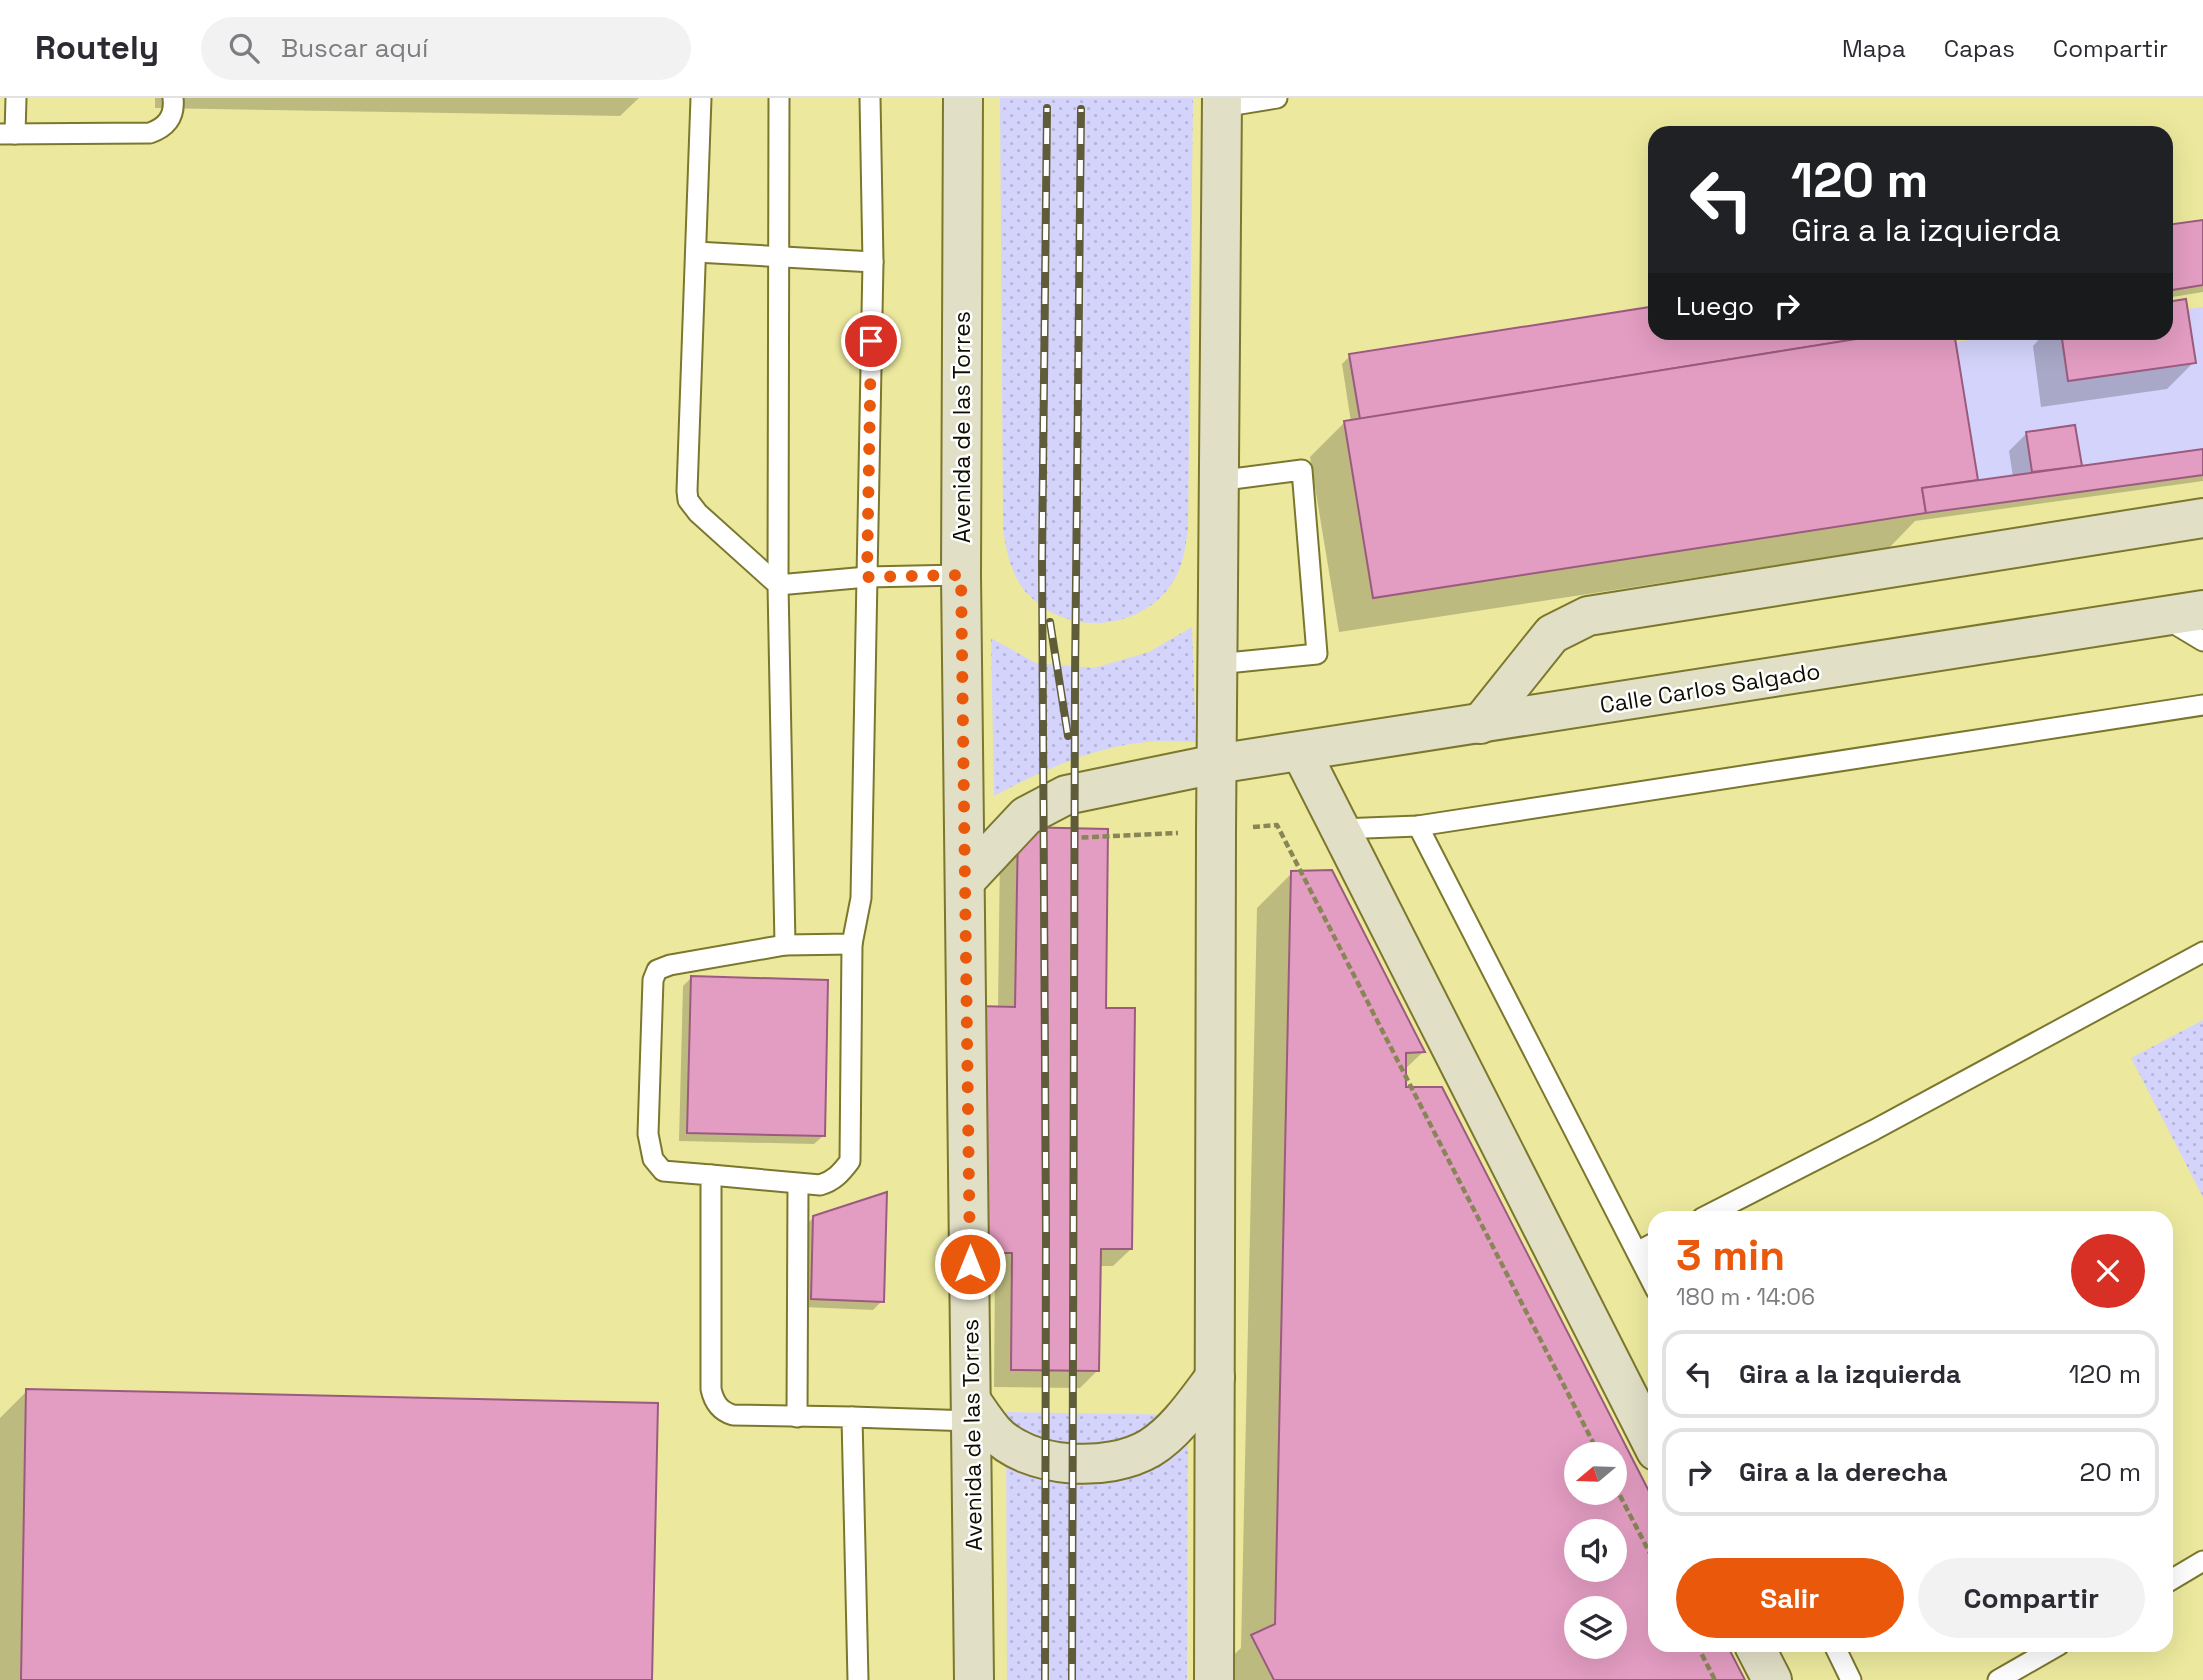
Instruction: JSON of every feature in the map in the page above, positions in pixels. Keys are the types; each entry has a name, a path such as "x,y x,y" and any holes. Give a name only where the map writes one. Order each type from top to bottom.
{"street":[{"name":"Avenida de las Torres","path":"963,98 961,575 974,1680"},
{"path":"1214,1680 1217,481 1222,102"},
{"path":"1480,724 1552,634 1588,616 2203,518"},
{"name":"Calle Carlos Salgado","path":"966,880 1026,816 1066,795 1216,764 2203,610"},
{"path":"1301,752 1648,1435"},
{"path":"972,1411 994,1433 1029,1454 1067,1464 1112,1461 1150,1448 1166,1434 1215,1377"},
{"path":"1758,1652 1772,1680"}],"lane":[{"path":"16,98 7,134 150,133 170,119 174,111 173,98"},
{"path":"701,98 688,500 698,513 778,585 867,577 961,575"},
{"path":"779,98 778,585 785,945"},
{"path":"852,944 785,945 670,965 657,970 654,974 649,1134 653,1159 663,1171 820,1185 830,1182 850,1161 852,944 861,898 873,262 870,98"},
{"path":"1222,102 1277,98"},
{"path":"696,252 873,262"},
{"path":"1217,481 1303,470 1317,654 1217,664"},
{"path":"2163,617 2203,641"},
{"path":"1340,829 1418,826 2203,705"},
{"path":"1418,826 1648,1274"},
{"path":"1716,1211 1874,1130 2203,952"},
{"path":"712,1175 711,1389 713,1399 724,1412 733,1415 852,1418 972,1411"},
{"path":"797,1417 798,1185"},
{"path":"1637,1252 1648,1246"},
{"path":"852,1418 858,1680"},
{"path":"2173,1579 2203,1561"},
{"path":"1837,1652 1851,1680"},
{"path":"1998,1680 2047,1652"}],"path":[{"path":"1068,838 1216,831 1277,825 1593,1442"},
{"path":"1625,1505 1648,1550"},
{"path":"1700,1652 1714,1680"}],"shaded area":[{"path":"1000,98 1193,98 1188,530 1181,565 1171,585 1158,600 1124,619 1086,623 1050,611 1034,600 1021,586 1007,550 1003,528"},
{"path":"2203,307 2203,449 2082,466 2075,425 2026,432 2032,472 1978,480 1956,342 2173,340 2173,311"},
{"path":"1192,627 1196,742 1153,741 1106,749 1049,769 994,796 991,638 1036,663 1094,668 1149,652"},
{"path":"2203,1020 2203,1197 2131,1058"},
{"path":"1006,1412 1188,1415 1187,1680 1007,1680"}],"building":[{"path":"2203,220 2203,285 2173,290 2173,224"},
{"path":"2186,299 2196,363 2068,381 2062,340 2173,340 2173,301"},
{"path":"1648,307 1648,340 1850,340 1360,419 1349,354"},
{"path":"1850,340 1955,340 1978,480 1922,488 1926,513 1373,598 1344,421"},
{"path":"2075,425 2082,466 2032,472 2026,432"},
{"path":"2203,449 2203,475 1926,513 1922,488"},
{"path":"1018,827 1108,829 1106,1008 1135,1008 1132,1249 1101,1249 1099,1371 1011,1370 1012,1253 974,1253 977,1006 1015,1007"},
{"path":"1332,870 1425,1052 1406,1053 1406,1087 1442,1087 1624,1442 1564,1442 1564,1505 1628,1505 1628,1450 1648,1489 1648,1652 1731,1652 1745,1680 1274,1680 1251,1635 1275,1624 1291,871"},
{"path":"691,976 828,980 825,1136 687,1133"},
{"path":"887,1192 884,1302 811,1299 813,1216"},
{"path":"26,1389 658,1403 652,1680 21,1680"}],"railway":[{"path":"1045,1680 1046,1232 1042,560 1047,108"},
{"path":"1072,1680 1075,678 1081,109"},
{"path":"1050,622 1068,736"}],"route":[{"path":"871,341 867,577 961,575 970,1264"}]}
